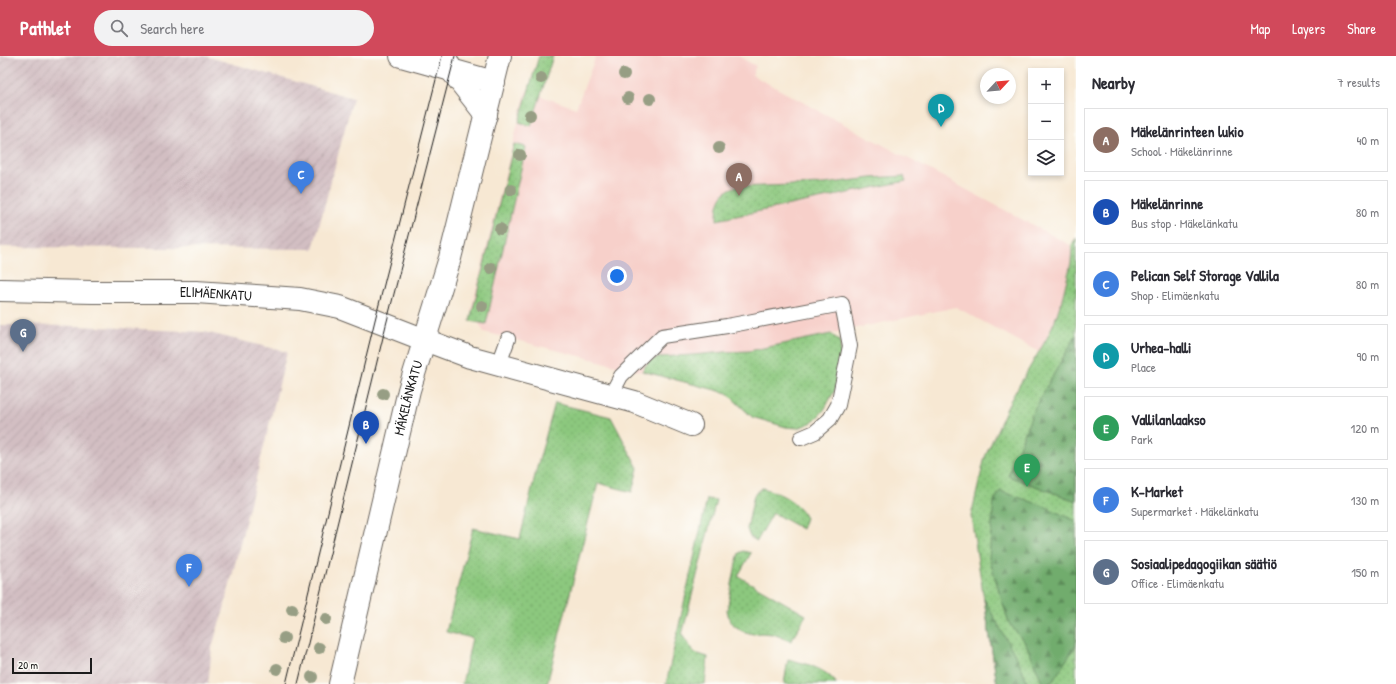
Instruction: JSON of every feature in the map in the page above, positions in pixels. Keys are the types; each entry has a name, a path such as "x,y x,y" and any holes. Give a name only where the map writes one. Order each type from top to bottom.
{"main road":[{"path":"401,56 448,63 494,82"},
{"name":"MÄKELÄNKATU","path":"340,684 409,390 450,258 500,56"},
{"path":"448,63 486,114"},
{"name":"ELIMÄENKATU","path":"0,290 196,292 300,299 340,306 470,357 635,402 691,424"}],"lane":[{"path":"611,395 621,376 662,336 727,326 842,304 850,346 838,406 825,424 815,432 801,438"},
{"path":"499,364 508,340"}],"shaded area":[{"path":"0,56 205,56 353,98 313,249 0,247"},
{"path":"596,56 738,56 756,66 752,75 1072,246 1071,263 1062,299 1055,320 1039,352 956,307 749,351 738,396 484,332 471,310 526,91 576,108"},
{"path":"0,325 78,326 205,332 287,352 223,613 212,648 208,684 0,684"}],"green space":[{"path":"539,56 553,56 531,126 519,122"},
{"path":"514,144 526,147 486,324 470,321"},
{"path":"904,176 906,181 717,220 718,205 722,196 734,187 824,184 871,178"},
{"path":"1076,238 1076,684 997,684 971,516 985,457 1010,401 1047,338 1055,320 1071,263 1072,246"},
{"path":"831,334 840,341 841,360 835,390 824,410 813,422 798,428 786,427 752,417 727,393 642,371 649,361 660,357 749,351"},
{"path":"1076,335 1076,501 1008,476 1034,409"},
{"path":"555,403 611,417 638,468 632,492 598,483 547,684 462,684 472,638 446,632 473,528 520,539 536,471"},
{"path":"762,488 776,492 788,498 798,507 806,518 802,529 773,513 757,541 750,537 747,529 754,495"},
{"path":"1000,491 1044,506 1076,521 1076,645 1053,681 1047,684 1043,684 1026,644 1009,623 989,558 994,501"},
{"path":"707,499 716,500 682,635 695,653 708,657 705,684 666,684"},
{"path":"743,551 751,553 738,576 806,615 791,641 773,634 753,634 742,631 730,622 727,610 736,564 739,553"},
{"path":"984,599 1021,666 1028,684 997,684"},
{"path":"788,659 821,670 837,684 784,684"}],"tram line":[{"path":"286,684 375,320 442,56"},
{"path":"298,684 386,325 455,56"}],"place":[{"name":"Urhea-halli","path":"941,127"},
{"name":"Pelican Self Storage Vallila","path":"301,194"},
{"name":"Mäkelänrinteen lukio","path":"739,196"},
{"name":"Sosiaalipedagogiikan säätiö","path":"23,352"},
{"name":"Mäkelänrinne","path":"366,444"},
{"name":"Vallilanlaakso","path":"1027,487"},
{"name":"K-Market","path":"189,587"}]}
